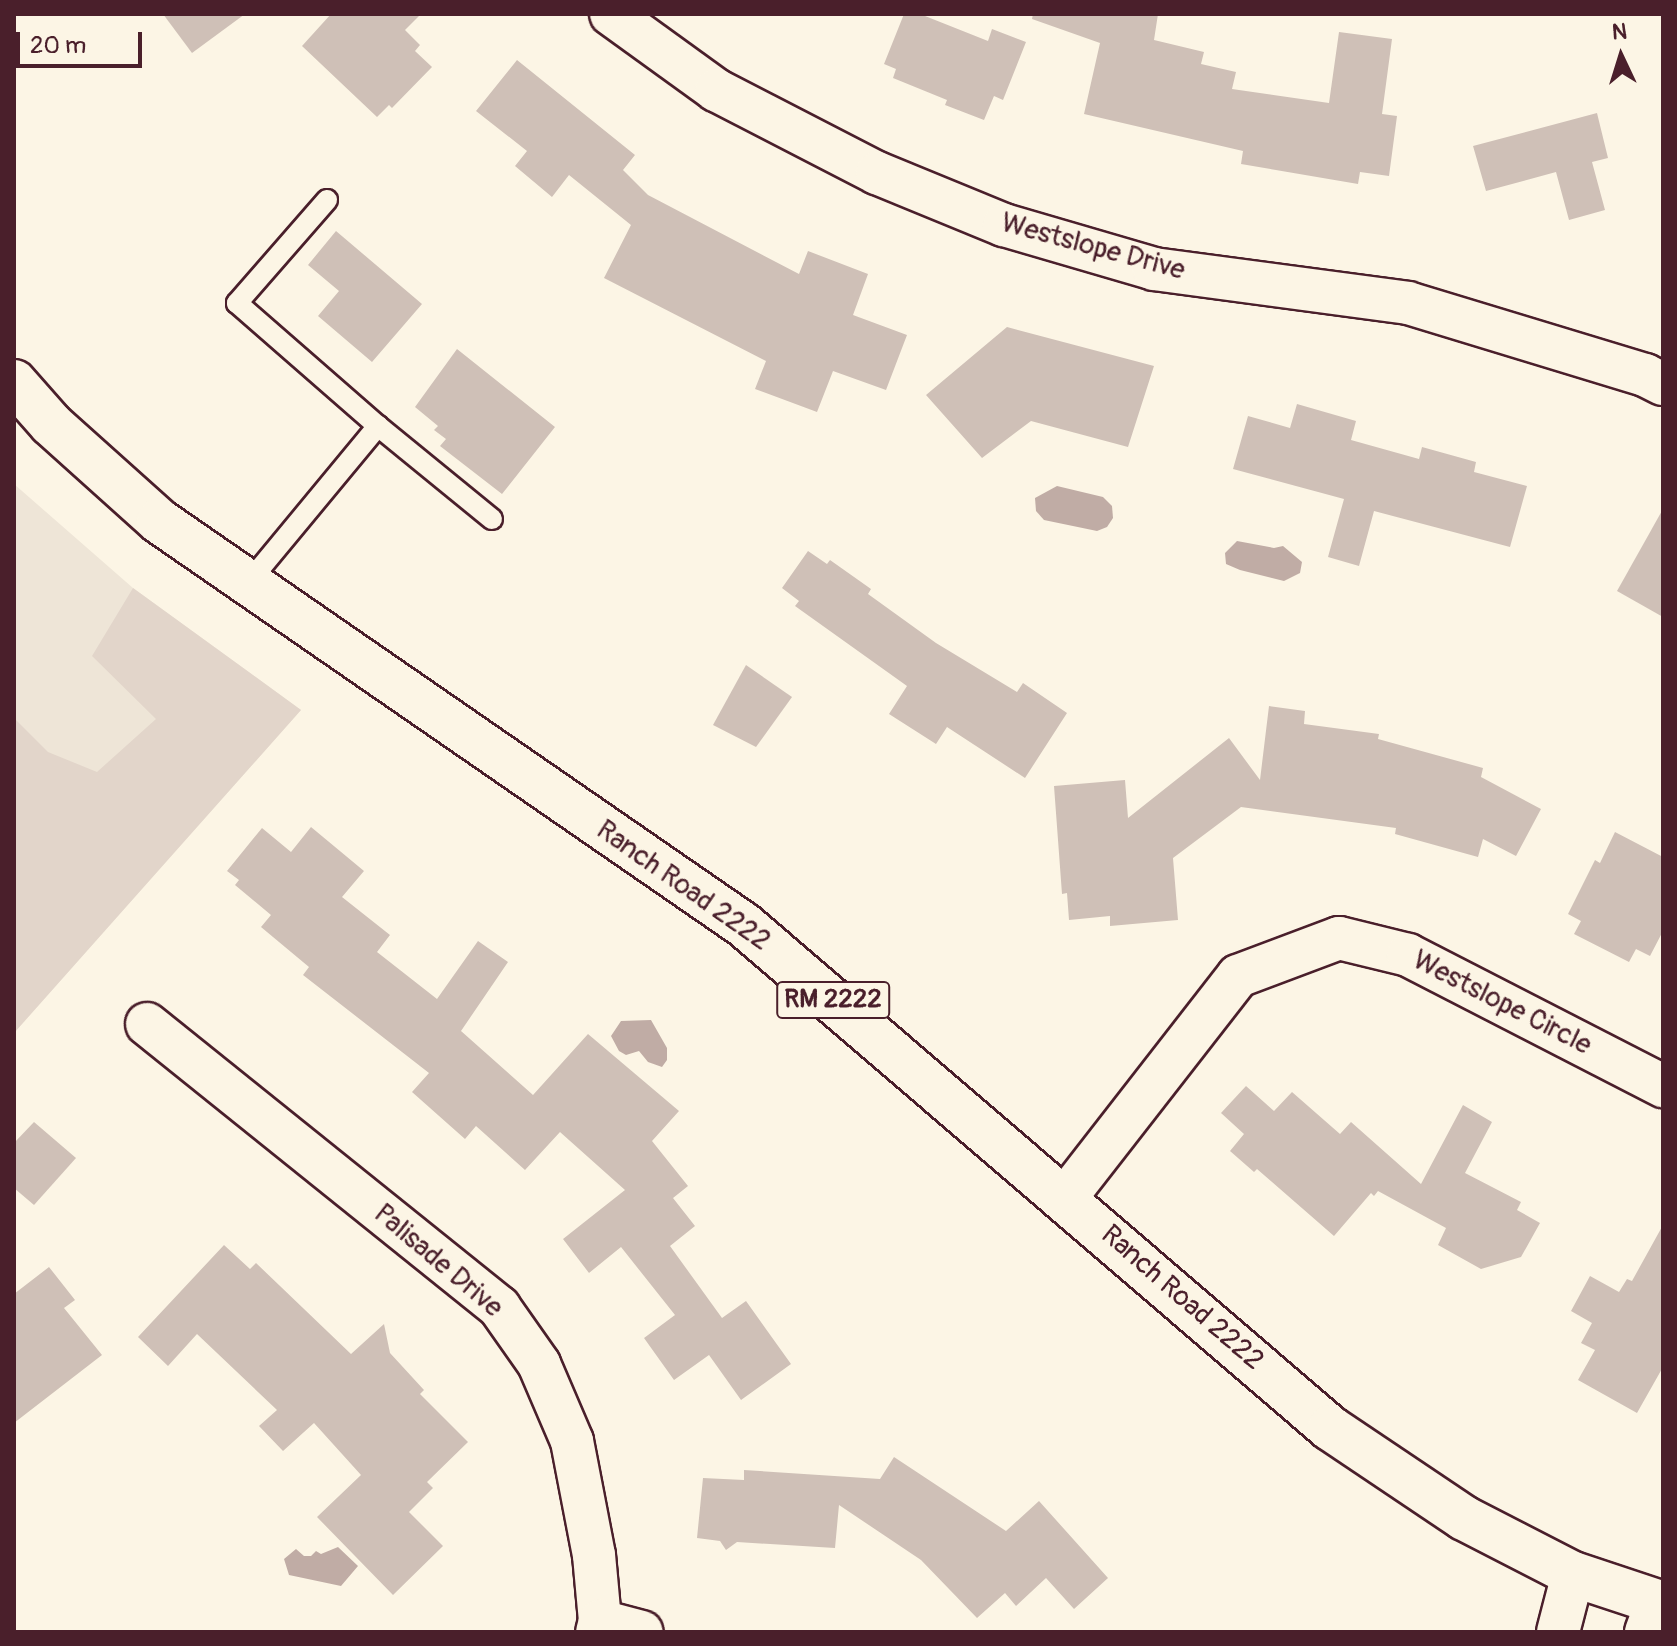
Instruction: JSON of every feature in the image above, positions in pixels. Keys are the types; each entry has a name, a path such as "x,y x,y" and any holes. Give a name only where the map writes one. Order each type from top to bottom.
{"main road":[{"name":"Ranch Road 2222","path":"14,382 51,424 159,521 744,925 1066,1197 1330,1428 1464,1518 1655,1613"}],"street":[{"name":"Westslope Drive","path":"611,14 716,90 877,173 1004,225 1154,269 1408,303 1657,369"},
{"name":"Westslope Circle","path":"1066,1197 1238,976 1339,938 1408,955 1663,1086"},
{"name":"Palisade Drive","path":"147,1024 499,1307 539,1364 572,1441 594,1555 598,1627"},
{"path":"1558,1632 1573,1574"},
{"path":"598,1627 642,1632"}],"lane":[{"path":"327,200 237,303 378,426 492,519"},
{"path":"248,583 378,426"}],"shaded area":[{"path":"14,484 133,588 301,710 14,1033"},
{"path":"1057,486 1103,497 1112,506 1113,518 1107,527 1097,531 1044,520 1036,511 1035,498"},
{"path":"1237,541 1274,548 1283,546 1302,562 1300,573 1284,581 1226,564 1225,553"},
{"path":"133,588 301,710 14,1033 14,718 48,752 97,772 156,719 92,656"},
{"path":"651,1020 667,1048 667,1060 662,1067 648,1062 639,1051 626,1055 619,1051 611,1036 621,1021"},
{"path":"338,1547 358,1566 341,1586 289,1575 284,1559 296,1549 304,1556 311,1556 316,1551 321,1554"}],"building":[{"path":"163,14 245,14 192,53"},
{"path":"331,14 421,14 405,30 420,45 415,51 432,67 392,108 389,105 377,117 302,46"},
{"path":"904,14 920,14 988,41 992,29 1026,42 1003,100 994,96 984,120 945,105 947,100 893,78 896,69 884,64"},
{"path":"1033,14 1158,14 1154,40 1204,52 1201,64 1236,72 1232,89 1329,103 1339,32 1392,39 1382,114 1397,116 1389,176 1360,172 1358,184 1241,164 1243,151 1084,114 1100,43 1032,19"},
{"path":"517,60 635,155 623,170 648,195 799,274 808,251 868,274 853,315 907,335 886,390 833,371 817,412 755,389 766,361 604,278 631,225 569,175 552,197 515,166 527,151 476,111"},
{"path":"1597,113 1608,158 1592,162 1605,210 1569,220 1556,172 1486,191 1473,146"},
{"path":"336,231 422,304 372,362 318,316 339,291 308,265"},
{"path":"1007,327 1154,366 1128,447 1031,421 982,458 926,395"},
{"path":"457,349 555,427 502,494 440,446 446,439 434,430 438,426 415,407"},
{"path":"1297,404 1356,421 1351,440 1419,459 1422,447 1476,462 1474,472 1527,486 1510,547 1374,511 1359,566 1328,557 1344,499 1233,469 1248,416 1290,428"},
{"path":"1663,509 1663,617 1617,591"},
{"path":"808,551 827,564 830,560 871,589 868,594 936,643 1017,692 1023,683 1067,713 1025,778 947,727 936,744 889,714 907,686 795,606 799,601 782,588"},
{"path":"746,665 792,697 756,747 713,725"},
{"path":"1269,706 1305,711 1304,724 1379,734 1378,739 1483,768 1481,777 1541,809 1516,856 1483,839 1478,857 1395,834 1396,828 1241,807 1173,858 1178,920 1110,926 1110,916 1069,920 1067,893 1062,894 1054,786 1125,780 1128,818 1229,738 1260,780"},
{"path":"311,827 364,871 342,897 390,935 377,952 437,999 478,941 508,962 461,1031 533,1095 588,1034 679,1111 652,1141 688,1186 673,1198 695,1226 670,1246 722,1318 746,1301 791,1364 741,1400 709,1355 674,1380 644,1338 675,1315 621,1247 589,1273 563,1239 625,1190 560,1132 525,1170 476,1126 465,1139 412,1092 429,1073 303,975 309,967 261,927 271,915 235,885 239,880 227,871 262,828 291,852"},
{"path":"1615,832 1663,857 1663,931 1650,956 1636,949 1629,962 1574,934 1581,921 1568,914 1595,860 1600,863"},
{"path":"1246,1086 1274,1111 1292,1092 1340,1134 1351,1122 1421,1184 1463,1105 1492,1122 1465,1173 1521,1202 1517,1210 1540,1223 1521,1257 1481,1269 1438,1245 1446,1228 1378,1191 1374,1196 1371,1193 1334,1236 1257,1169 1254,1172 1230,1151 1244,1134 1221,1113"},
{"path":"34,1122 76,1158 34,1205 14,1188 14,1143"},
{"path":"1663,1225 1663,1367 1637,1413 1578,1380 1595,1350 1581,1343 1592,1323 1571,1311 1590,1276 1619,1292 1627,1279 1632,1281"},
{"path":"224,1245 250,1269 256,1263 351,1354 384,1324 390,1353 424,1390 420,1394 468,1442 427,1482 433,1488 409,1512 443,1546 393,1595 317,1517 361,1475 314,1423 283,1451 259,1426 277,1410 197,1334 168,1366 138,1337"},
{"path":"49,1267 75,1300 64,1308 102,1355 14,1423 14,1294"},
{"path":"894,1457 1006,1531 1039,1501 1108,1578 1074,1609 1046,1578 1016,1606 1005,1593 977,1618 921,1560 839,1505 835,1548 737,1542 726,1550 720,1541 697,1538 703,1478 744,1480 744,1470 880,1479"}]}
